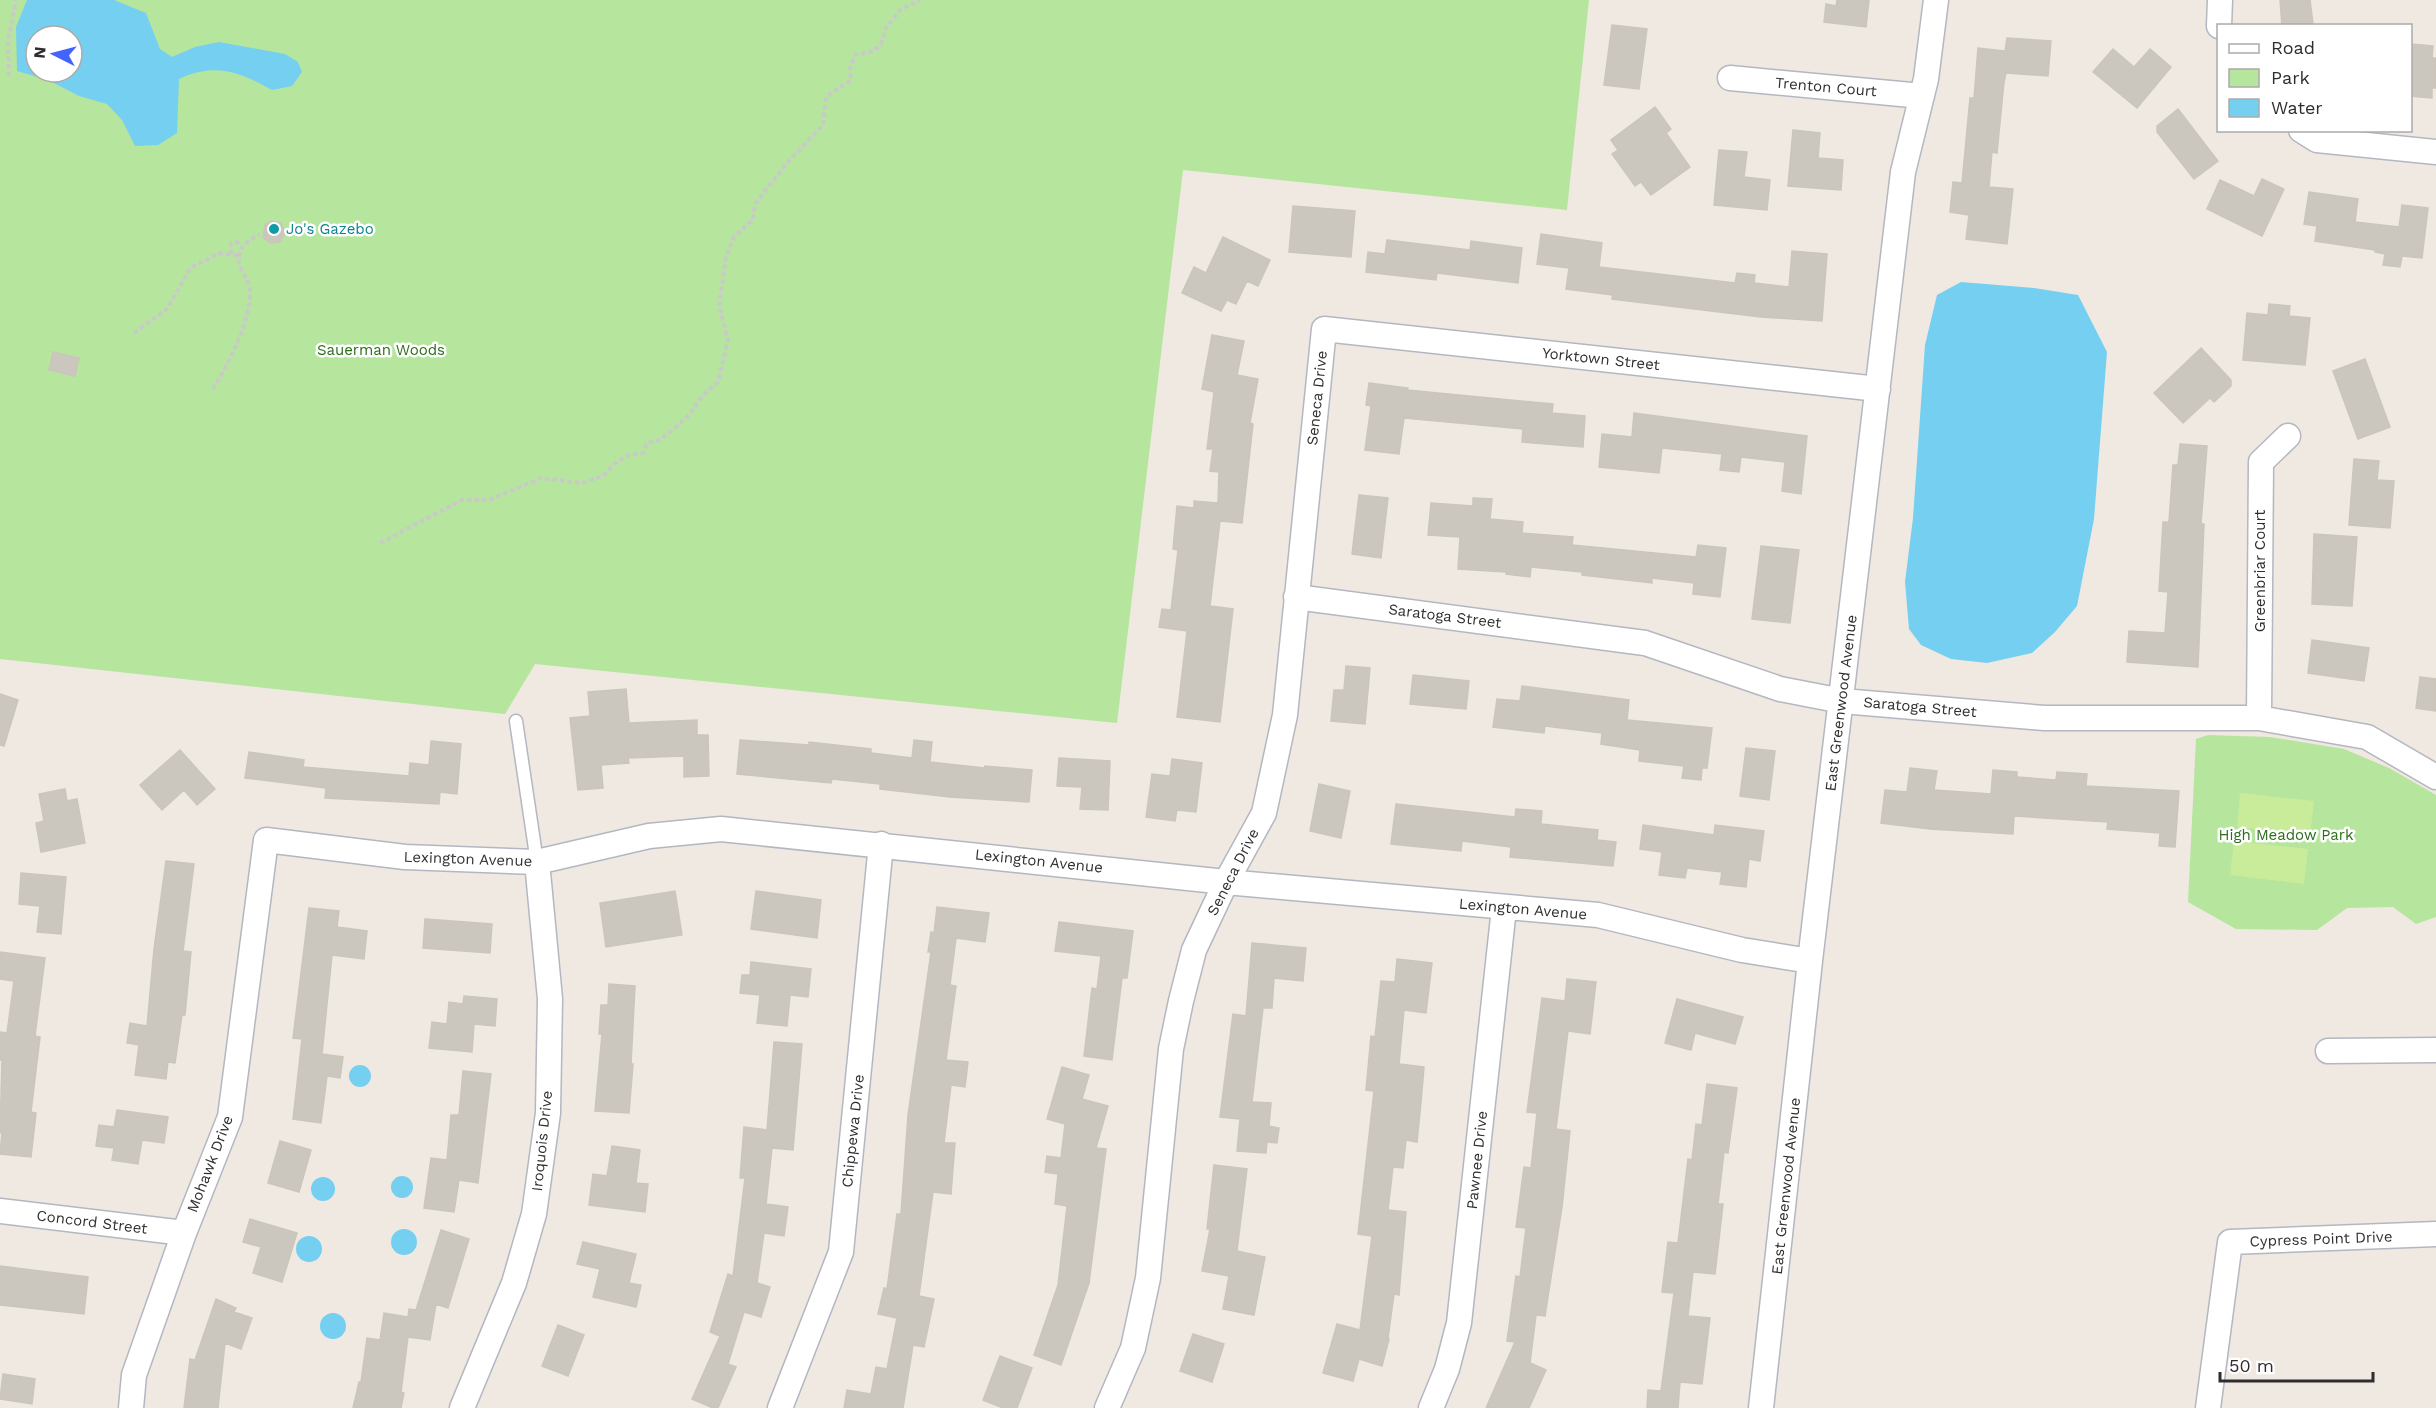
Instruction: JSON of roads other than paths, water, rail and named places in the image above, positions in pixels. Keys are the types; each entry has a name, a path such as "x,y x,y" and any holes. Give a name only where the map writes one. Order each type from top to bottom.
{"street":[{"name":"East Greenwood Avenue","path":"1761,1408 1810,961 1903,172 1922,96 1936,0"},
{"path":"2216,0 2219,24"},
{"name":"Trenton Court","path":"1730,78 1922,96"},
{"path":"2304,132 2317,140 2436,152"},
{"name":"Yorktown Street","path":"1324,329 1878,388"},
{"name":"Seneca Drive","path":"1107,1408 1133,1348 1148,1278 1171,1049 1194,950 1226,882 1264,813 1285,716 1324,329"},
{"name":"Greenbriar Court","path":"2259,718 2261,462 2288,436"},
{"name":"Saratoga Street","path":"1296,597 1645,642 1780,689 1842,701 2044,718 2259,718 2367,738 2436,777"},
{"name":"Lexington Avenue","path":"266,840 405,857 537,862 649,836 722,829 1226,882 1598,915 1742,950 1810,961"},
{"name":"Mohawk Drive","path":"130,1408 134,1375 184,1233 231,1116 266,840"},
{"name":"Chippewa Drive","path":"780,1408 841,1252 881,844"},
{"name":"Iroquois Drive","path":"462,1408 518,1271 534,1215 548,1113 550,999 537,862"},
{"name":"Pawnee Drive","path":"1431,1408 1447,1369 1459,1323 1504,908"},
{"path":"2328,1051 2436,1050"},
{"name":"Concord Street","path":"0,1211 184,1233"},
{"name":"Cypress Point Drive","path":"2208,1408 2230,1242 2436,1234"}],"lane":[{"path":"516,721 537,862"}],"water":[{"path":"27,0 114,0 146,13 160,49 172,57 195,47 219,42 285,54 298,62 302,72 292,86 272,90 249,78 227,71 204,71 179,79 177,133 158,145 135,146 122,120 107,104 79,96 56,84 84,84 84,24 24,24 24,73 17,71 16,27"},
{"path":"1961,282 2034,288 2078,295 2107,352 2094,519 2077,606 2055,632 2032,653 1987,663 1951,659 1921,645 1909,629 1905,582 1913,518 1925,345 1937,295"},
{"path":"356,1065 364,1065 371,1072 371,1080 364,1087 356,1087 349,1080 349,1072"},
{"path":"402,1176 410,1179 413,1187 410,1195 402,1198 394,1195 391,1187 394,1179"},
{"path":"323,1177 332,1180 335,1189 332,1198 323,1201 314,1198 311,1189 314,1180"},
{"path":"404,1229 413,1233 417,1242 413,1251 404,1255 395,1251 391,1242 395,1233"},
{"path":"309,1236 318,1240 322,1249 318,1258 309,1262 300,1258 296,1249 300,1240"},
{"path":"333,1313 342,1317 346,1326 342,1335 333,1339 324,1335 320,1326 324,1317"}],"place":[{"name":"Jo's Gazebo","path":"274,229"}],"park label":[{"name":"Sauerman Woods","path":"381,350"},
{"name":"High Meadow Park","path":"2286,835"}]}
